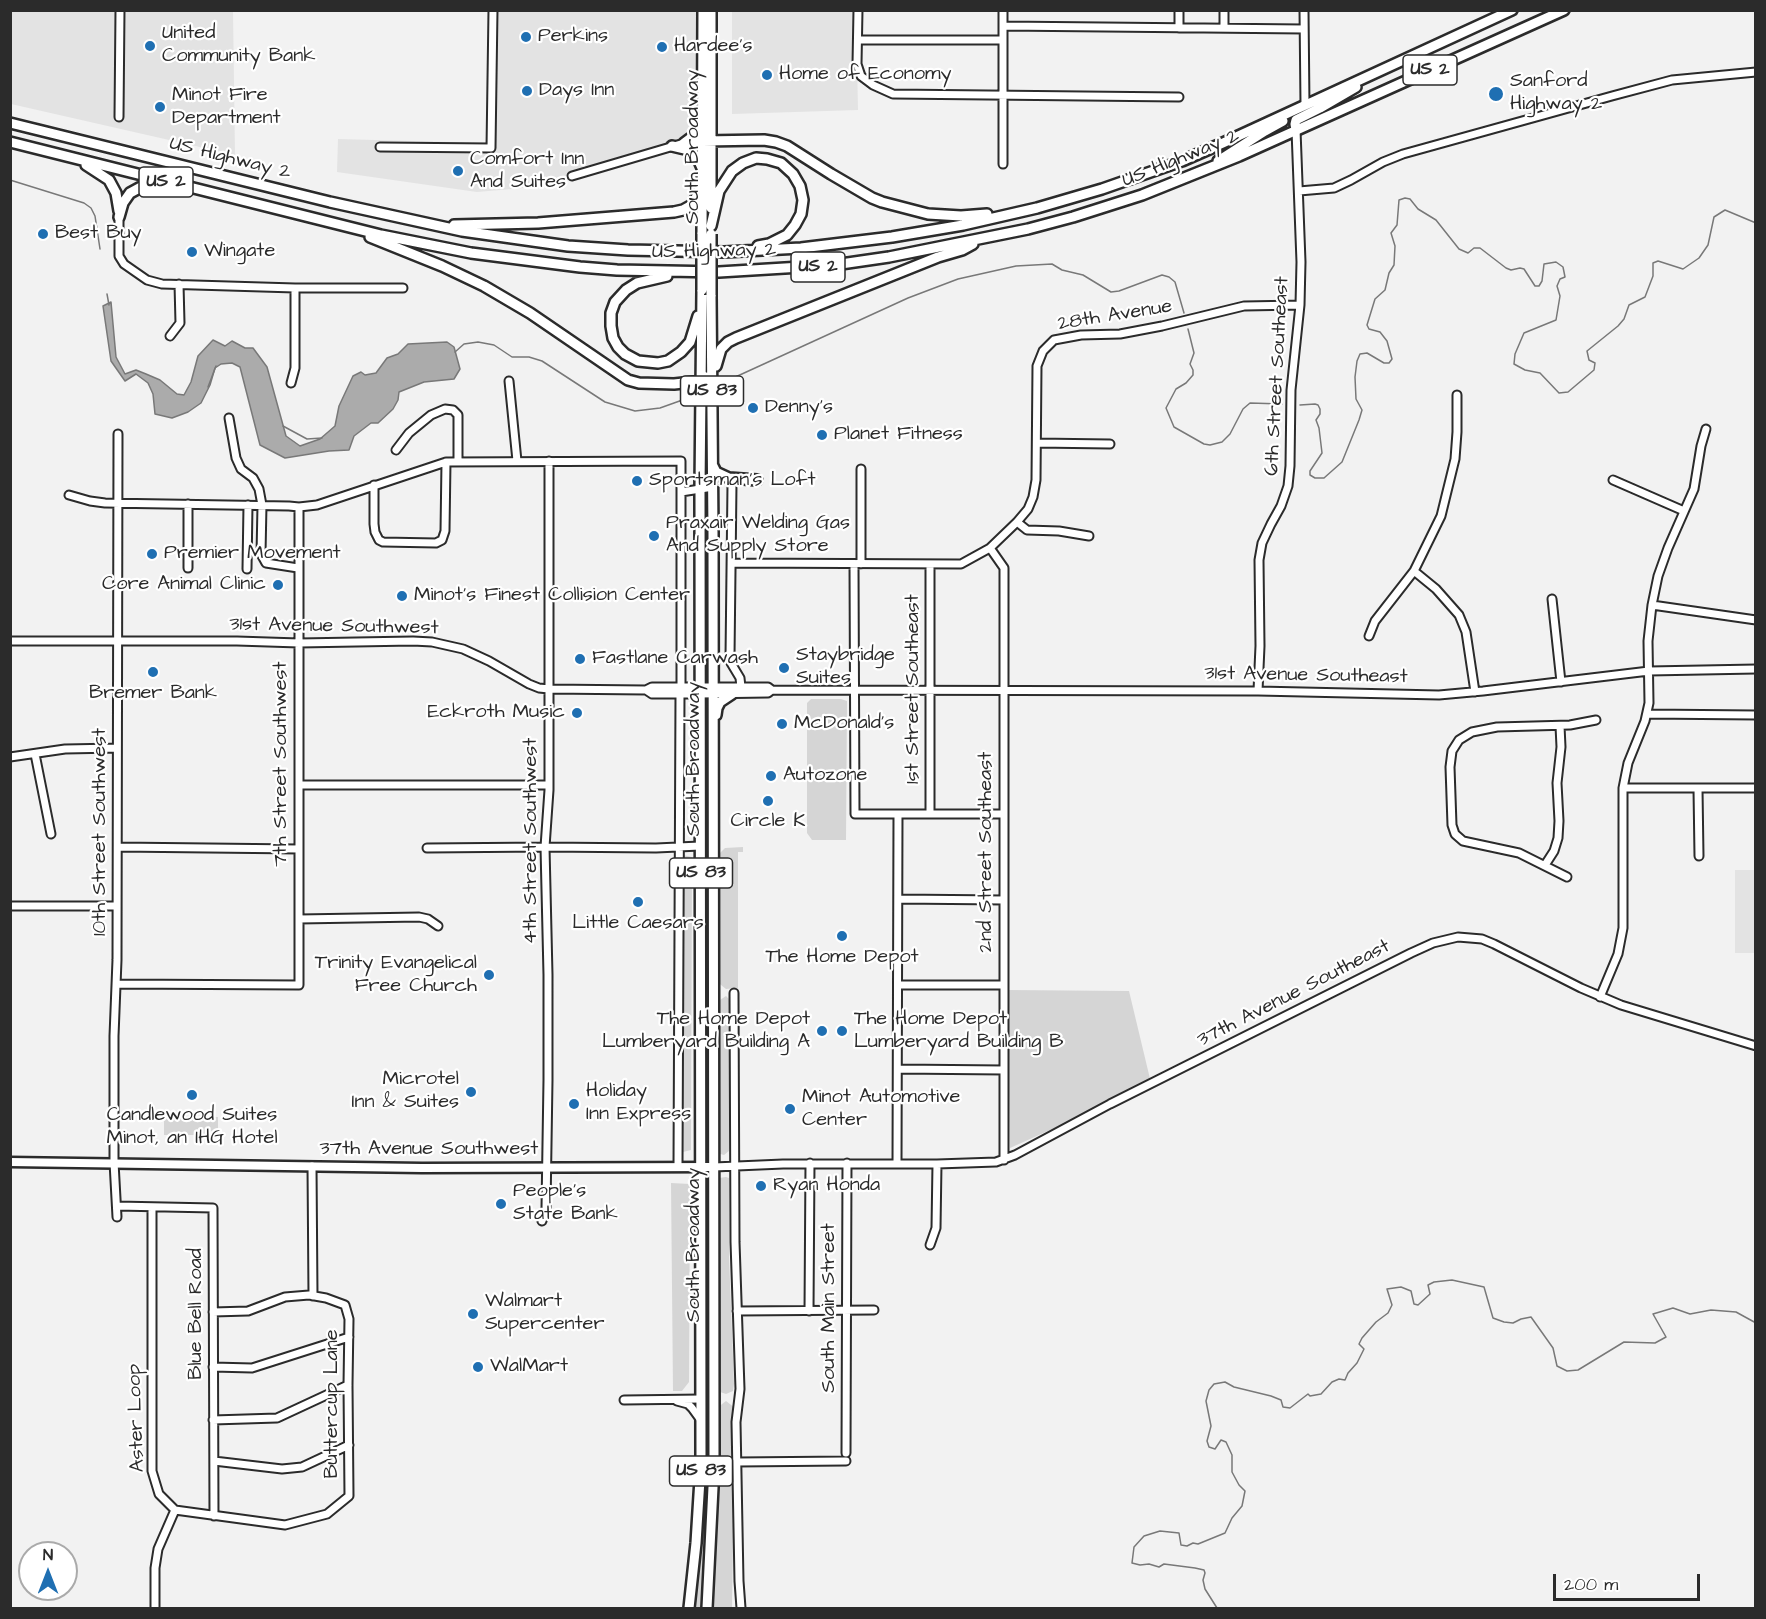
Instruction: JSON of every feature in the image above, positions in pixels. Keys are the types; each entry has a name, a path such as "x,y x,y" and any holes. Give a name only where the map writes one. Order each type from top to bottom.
{"highway":[{"name":"South Broadway","path":"703,10 703,117 707,141 708,231 702,381 700,605 712,740 713,787 713,1399"},
{"name":"South Broadway","path":"708,231 702,175 712,110 711,10"},
{"name":"US Highway 2","path":"10,123 233,179 462,231 568,246 628,250 724,252 801,248 873,240 963,225 1037,208 1102,189 1182,161 1512,10"},
{"name":"US Highway 2","path":"10,142 427,245 522,260 608,270 695,272 834,265 889,257 985,238 1073,217 1142,195 1202,173 1564,10"},
{"path":"1296,130 1296,120 1394,64"},
{"path":"1202,173 1265,131 1301,112 1305,105"},
{"path":"712,110 718,130 723,135 743,140"},
{"path":"684,142 697,131 703,117"},
{"path":"707,141 764,140 776,142 787,146 872,198 919,213 980,215 1037,208"},
{"path":"404,219 453,225 488,225 538,223 683,210 692,206 702,175 698,159 689,150 672,146"},
{"path":"69,157 109,180 116,193 119,217"},
{"path":"708,231 722,183 743,163 756,158 775,161 790,170 797,179 803,200 801,214 791,231 770,243 724,252"},
{"path":"119,217 123,203 130,193 141,187 149,185 207,192"},
{"path":"322,220 411,252 469,278 522,308 628,380 639,383 674,384 702,381 707,376 712,360"},
{"path":"757,480 729,478 716,472 713,462 716,437 716,363 721,349 728,342 938,257 962,250 985,238"},
{"path":"695,272 645,280 626,290 615,302 611,313 615,342 622,352 638,361 658,363 668,361 690,342 705,293"},
{"name":"South Broadway","path":"701,1399 701,738 706,691 713,487 712,360 705,293"},
{"path":"674,384 692,390 702,409"},
{"path":"706,691 708,753 713,787"},
{"path":"712,740 715,734 717,708 720,702 732,694"},
{"path":"701,738 705,786 705,838 706,841 713,843"},
{"path":"700,846 706,850 706,898 713,938"},
{"path":"701,900 706,933 705,986 707,991 713,992"},
{"path":"701,1329 706,1359 707,1394 713,1399"},
{"path":"701,1399 705,1402 712,1517"},
{"name":"US 83","path":"689,1608 701,1463 701,1399"},
{"name":"US 83","path":"707,1608 712,1517 713,1399"}],"main road":[{"name":"37th Avenue Southwest","path":"10,1162 312,1166 714,1167"}],"street":[{"path":"119,117 120,10"},
{"path":"380,147 491,148 493,10"},
{"path":"858,10 857,64 861,76 873,85 893,94 1179,97"},
{"path":"1003,10 1003,164"},
{"path":"1179,10 1179,28"},
{"path":"1224,10 1224,28"},
{"path":"1304,10 1305,105"},
{"path":"1003,26 1304,29"},
{"path":"858,40 1003,40"},
{"path":"1299,191 1334,188 1403,154 1622,93 1672,80 1755,72"},
{"name":"6th Street Southeast","path":"1258,691 1259,560 1262,543 1281,506 1288,486 1290,466 1291,390 1300,305 1301,262 1296,130"},
{"path":"572,176 684,142 707,141"},
{"path":"119,217 119,256 124,264 147,280 162,284 403,288"},
{"path":"170,336 180,323 179,284"},
{"path":"291,383 295,368 295,288"},
{"name":"28th Avenue","path":"732,563 961,564 990,548 1017,522 1033,497 1036,480 1037,366 1043,351 1054,340 1081,335 1120,334 1244,306 1300,305"},
{"path":"509,381 517,461"},
{"path":"1369,636 1375,621 1414,571 1441,516 1451,480 1457,432 1457,395"},
{"path":"396,450 409,433 431,415 445,409 453,410 458,415 458,462"},
{"path":"229,418 236,458 241,469 253,478 259,489 262,505 261,554 266,563 298,568"},
{"path":"1600,997 1618,954 1623,928 1623,788 1628,763 1647,714 1650,695 1648,641 1652,605 1658,576 1668,548 1694,489 1706,429"},
{"name":"10th Street Southwest","path":"117,1217 114,1162 114,1036 117,984 118,847 116,640 118,434"},
{"path":"1036,443 1110,444"},
{"name":"4th Street Southwest","path":"542,1221 546,1208 548,1038 544,847 549,785 549,461"},
{"path":"69,495 90,501 298,507 317,505 446,462 681,462 678,1166"},
{"path":"374,485 374,524 377,537 383,542 436,543 442,540 445,531 446,462"},
{"path":"861,469 854,690 855,814 1004,814"},
{"path":"1613,480 1684,511"},
{"path":"732,484 730,657 740,678 741,687"},
{"path":"681,492 713,487"},
{"path":"188,504 188,568"},
{"path":"247,569 248,505"},
{"name":"7th Street Southwest","path":"117,984 299,985 298,507"},
{"path":"1017,522 1027,530 1059,531 1089,536"},
{"name":"2nd Street Southeast","path":"990,548 1004,568 1004,1160"},
{"name":"1st Street Southeast","path":"930,564 930,814"},
{"path":"1414,571 1436,589 1459,615 1466,632 1475,692"},
{"path":"1552,599 1561,682"},
{"path":"1652,605 1755,620"},
{"name":"31st Avenue Southwest","path":"10,641 299,643 413,641 448,645 477,655 539,688 646,690 652,694 741,687 768,687 772,690 854,690"},
{"name":"31st Avenue Southeast","path":"854,690 1258,691 1427,695 1475,692 1649,671 1755,669"},
{"name":"31st Avenue Southwest","path":"706,691 732,694 768,693 772,690"},
{"path":"1647,714 1755,715"},
{"path":"1567,877 1519,853 1463,842 1455,834 1452,825 1450,767 1452,751 1459,740 1472,732 1497,727 1560,726 1596,720"},
{"path":"1545,865 1554,851 1558,838 1557,783 1561,747 1560,726"},
{"path":"10,757 65,749 117,748"},
{"path":"35,754 51,834"},
{"path":"299,785 549,785"},
{"path":"1623,788 1755,788"},
{"path":"1698,789 1699,856"},
{"path":"897,1164 898,814"},
{"path":"427,848 680,848 700,846"},
{"path":"118,847 299,849"},
{"path":"898,899 1004,900"},
{"path":"10,906 117,906"},
{"path":"299,919 418,917 428,919 438,926"},
{"name":"37th Avenue Southeast","path":"847,1163 987,1164 1004,1160 1141,1088 1411,953 1458,937 1482,939 1600,997 1755,1046"},
{"path":"898,985 1004,985"},
{"path":"734,993 735,1242 740,1389 736,1422 741,1608"},
{"path":"898,1069 1004,1071"},
{"path":"808,1311 810,1163"},
{"name":"37th Avenue Southwest","path":"714,1167 847,1163"},
{"name":"South Main Street","path":"737,1462 846,1457 847,1163"},
{"path":"930,1245 936,1228 938,1164"},
{"path":"312,1166 313,1296"},
{"name":"Blue Bell Road","path":"117,1206 213,1208 214,1516"},
{"name":"Aster Loop","path":"152,1206 152,1471 159,1494 175,1510"},
{"name":"Buttercup Lane","path":"213,1312 248,1311 285,1298 313,1296 345,1305 350,1319 348,1385 350,1496 327,1514 285,1526 214,1516"},
{"path":"737,1311 847,1312 874,1310"},
{"path":"213,1367 252,1368 349,1337"},
{"path":"213,1420 277,1418 348,1385"},
{"path":"665,1399 688,1404 701,1421"},
{"path":"624,1400 701,1399"},
{"path":"214,1461 282,1469 302,1467 350,1445"},
{"path":"155,1608 155,1568 158,1549 175,1510 214,1516"}],"shaded area":[{"path":"11,11 233,11 235,155 11,104"},
{"path":"488,11 700,11 699,113 689,134 674,143 547,186 477,192 337,172 338,139 487,143"},
{"path":"732,11 856,11 858,110 732,114"},
{"path":"111,302 116,357 125,374 136,370 160,380 177,394 184,395 191,382 198,356 213,340 225,346 232,341 245,348 253,348 267,367 286,436 300,446 320,439 335,426 339,406 353,376 361,372 365,375 376,373 387,358 398,354 408,344 447,342 454,347 460,369 454,379 424,382 399,392 393,409 378,423 371,423 354,436 349,450 285,458 260,445 240,367 232,363 221,364 215,368 201,403 188,412 172,418 155,414 153,394 148,383 136,374 125,381 111,361 103,306"},
{"path":"811,699 847,701 846,840 812,840 807,833 807,703"},
{"path":"743,847 743,852 738,852 738,988 726,989 716,981 717,856 725,848"},
{"path":"683,855 692,857 691,1150 683,1152"},
{"path":"1735,870 1755,870 1755,953 1735,953"},
{"path":"1007,990 1129,991 1151,1083 1010,1148"},
{"path":"726,996 729,999 729,1151 724,1155 717,1153 717,1002"},
{"path":"164,1116 218,1117 218,1135 164,1135"},
{"path":"719,1178 729,1178 729,1257 734,1384 733,1391 726,1394 720,1392 718,1388"},
{"path":"671,1183 690,1184 689,1382 682,1391 673,1391"},
{"path":"726,1401 735,1408 732,1608 710,1608 716,1508 717,1408"},
{"path":"702,1478 706,1516 701,1599 700,1608 691,1608"}],"waterway":[{"path":"10,180 84,203 91,208 95,216 100,249"},
{"path":"1300,405 1315,404 1320,409 1316,420 1322,453 1310,471 1310,475 1315,478 1324,478 1342,462 1362,410 1356,399 1355,377 1360,354 1367,353 1384,363 1389,363 1392,359 1387,341 1380,332 1369,329 1367,325 1375,299 1385,290 1389,273 1394,265 1395,246 1391,233 1397,225 1399,200 1410,199 1418,209 1436,220 1459,249 1468,253 1474,248 1480,248 1506,268 1524,269 1535,286 1539,286 1542,281 1544,264 1556,262 1563,267 1565,277 1560,279 1557,286 1560,296 1556,320 1524,333 1515,354 1514,364 1525,370 1540,373 1559,393 1568,392 1594,370 1595,363 1589,360 1587,351 1618,326 1624,319 1629,305 1645,297 1653,276 1653,263 1658,261 1683,269 1699,258 1708,245 1714,217 1725,210 1756,223"},
{"path":"731,379 908,298 958,279 1016,266 1052,264 1062,270 1083,275 1111,292 1162,275 1175,282 1184,313"},
{"path":"107,294 109,305"},
{"path":"1188,329 1194,353 1190,364 1193,375 1176,389 1166,408 1174,427 1210,445 1222,442 1230,434 1243,409 1250,403 1282,404"},
{"path":"455,352 464,344 478,342 494,345 512,357 529,357 542,361 605,402 635,411 660,408 688,398"},
{"path":"208,387 216,366"},
{"path":"283,426 307,439 322,438"},
{"path":"1217,1608 1205,1589 1204,1570 1164,1564 1159,1567 1132,1563 1134,1547 1144,1536 1160,1531 1179,1533 1181,1545 1198,1544 1225,1533 1232,1518 1242,1506 1245,1491 1232,1472 1232,1455 1226,1442 1221,1440 1215,1449 1209,1447 1207,1441 1211,1426 1206,1401 1209,1390 1214,1384 1225,1382 1234,1387 1271,1396 1281,1400 1283,1407 1290,1408 1308,1394 1310,1396 1321,1394 1332,1382 1339,1379 1345,1380 1357,1363 1364,1349 1359,1344 1362,1338 1376,1322 1388,1313 1392,1305 1387,1289 1401,1287 1411,1291 1414,1304 1418,1305 1430,1294 1428,1285 1434,1282 1452,1280 1484,1287 1493,1318 1513,1323 1531,1317 1553,1348 1557,1366 1567,1371 1578,1370 1624,1342 1655,1343 1666,1337 1653,1314 1673,1308 1690,1314 1711,1310 1736,1312 1756,1323"}],"place":[{"name":"Perkins","path":"526,37"},
{"name":"United Community Bank","path":"150,46"},
{"name":"Hardee's","path":"662,47"},
{"name":"Home of Economy","path":"767,75"},
{"name":"Days Inn","path":"527,91"},
{"name":"Sanford Highway 2","path":"1496,94"},
{"name":"Minot Fire Department","path":"160,107"},
{"name":"Comfort Inn And Suites","path":"458,171"},
{"name":"Best Buy","path":"43,234"},
{"name":"Wingate","path":"192,252"},
{"name":"Denny's","path":"753,408"},
{"name":"Planet Fitness","path":"822,435"},
{"name":"Sportsman's Loft","path":"637,481"},
{"name":"Praxair Welding Gas And Supply Store","path":"654,536"},
{"name":"Premier Movement","path":"152,554"},
{"name":"Core Animal Clinic","path":"278,585"},
{"name":"Minot’s Finest Collision Center","path":"402,596"},
{"name":"Fastlane Carwash","path":"580,659"},
{"name":"Staybridge Suites","path":"784,668"},
{"name":"Bremer Bank","path":"153,672"},
{"name":"Eckroth Music","path":"577,713"},
{"name":"McDonald's","path":"782,724"},
{"name":"Autozone","path":"771,776"},
{"name":"Circle K","path":"768,801"},
{"name":"Little Caesars","path":"638,902"},
{"name":"The Home Depot","path":"842,936"},
{"name":"Trinity Evangelical Free Church","path":"489,975"},
{"name":"The Home Depot Lumberyard Building A","path":"822,1031"},
{"name":"The Home Depot Lumberyard Building B","path":"842,1031"},
{"name":"Microtel Inn & Suites","path":"471,1092"},
{"name":"Candlewood Suites Minot, an IHG Hotel","path":"192,1095"},
{"name":"Holiday Inn Express","path":"574,1104"},
{"name":"Minot Automotive Center","path":"790,1109"},
{"name":"Ryan Honda","path":"761,1186"},
{"name":"People’s State Bank","path":"501,1204"},
{"name":"Walmart Supercenter","path":"473,1314"},
{"name":"WalMart","path":"478,1367"}]}
